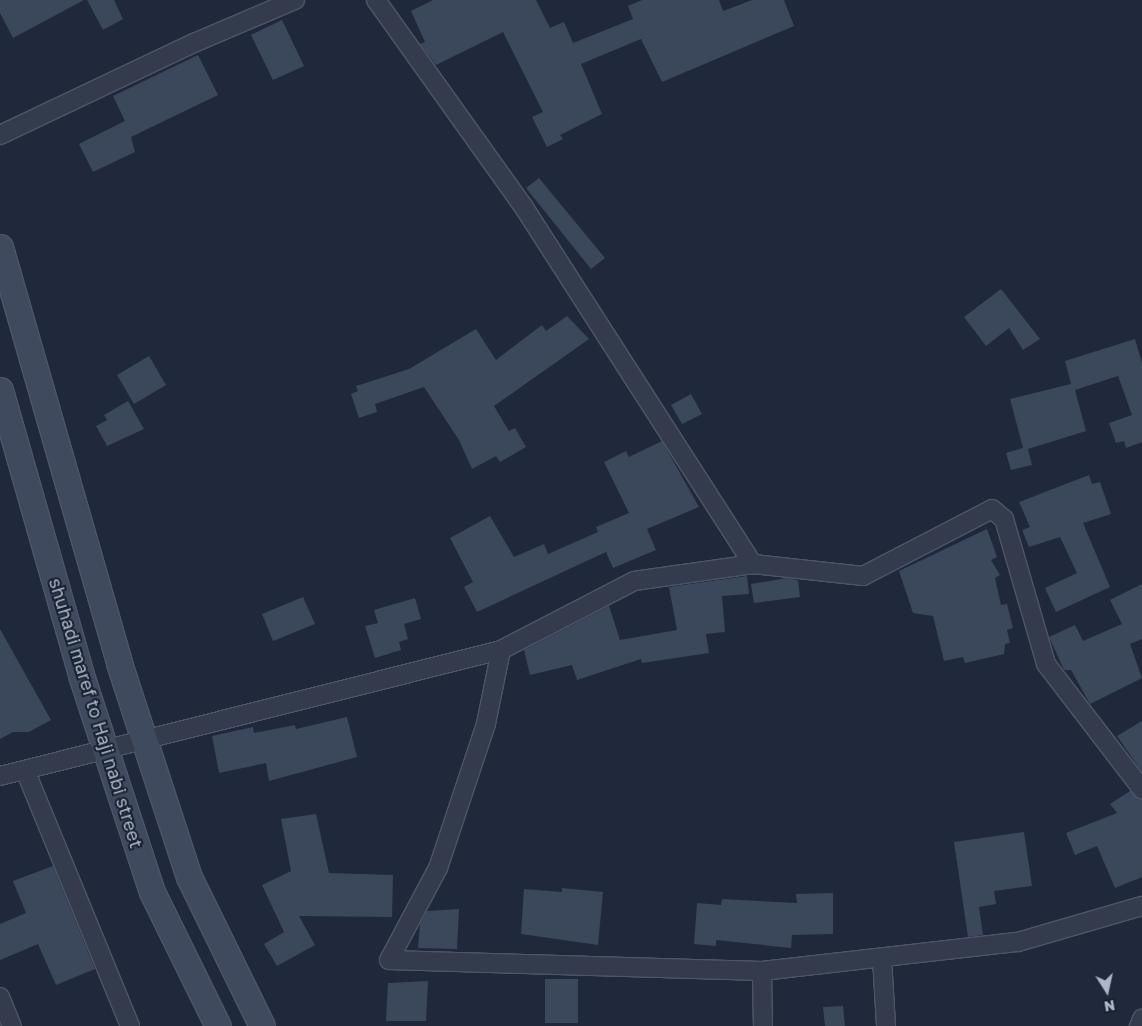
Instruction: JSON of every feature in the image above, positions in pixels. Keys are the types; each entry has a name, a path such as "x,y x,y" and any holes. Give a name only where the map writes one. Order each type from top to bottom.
{"main road":[{"path":"0,247 144,741 189,877 262,1026"},
{"name":"shuhadi maref to Haji nabi street","path":"0,390 106,750 152,892 218,1026"}],"street":[{"path":"0,135 194,43 295,0"},
{"path":"376,0 524,206 753,564"},
{"path":"1,772 25,770 144,741 501,650 634,581 753,564 863,576 992,509 1004,519 1046,664 1142,789"},
{"path":"501,650 486,724 438,868 390,960 762,971 1018,942 1142,906"},
{"path":"25,770 130,1026"},
{"path":"882,958 886,1026"},
{"path":"762,971 763,1026"},
{"path":"0,998 12,1026"},
{"path":"1139,1026 1142,1019"}],"building":[{"path":"0,0 84,0 13,38 0,13"},
{"path":"87,0 114,0 123,19 103,30"},
{"path":"433,0 536,0 550,28 564,22 573,43 633,19 628,6 642,0 719,0 723,11 752,0 784,0 794,26 662,82 641,39 581,64 602,114 560,135 563,139 547,147 532,117 543,112 503,32 436,65 420,44 425,42 411,11"},
{"path":"282,20 304,66 273,80 251,35"},
{"path":"198,55 218,95 131,137 135,152 93,172 79,144 125,121 113,96"},
{"path":"539,178 605,258 591,269 526,188"},
{"path":"1001,289 1040,339 1023,350 1009,328 986,346 964,317"},
{"path":"567,316 589,339 494,406 509,431 515,428 526,447 500,462 496,456 472,469 459,440 424,387 375,404 377,412 359,418 351,394 358,391 356,386 409,369 476,329 496,360 542,325 546,331"},
{"path":"1135,339 1142,363 1142,442 1126,448 1124,441 1116,443 1109,423 1132,415 1118,376 1075,390 1086,431 1028,449 1032,465 1011,470 1006,453 1023,448 1010,399 1071,384 1065,361"},
{"path":"149,356 166,385 134,404 117,375"},
{"path":"691,394 702,414 682,424 671,405"},
{"path":"128,401 144,429 107,446 96,426 107,420 104,415"},
{"path":"662,441 699,507 647,529 656,550 613,568 606,552 477,612 464,587 473,582 450,538 490,516 514,557 544,544 548,554 598,532 596,527 629,513 604,462 626,451 629,457"},
{"path":"1089,475 1092,484 1100,482 1111,514 1083,523 1110,587 1056,612 1045,588 1077,573 1060,537 1029,547 1022,530 1030,527 1019,502"},
{"path":"987,529 997,557 991,560 1000,575 995,578 1001,605 1007,604 1013,628 1007,630 1010,643 1005,644 1004,654 965,663 963,657 944,661 933,616 913,613 899,571"},
{"path":"747,576 749,594 722,596 725,632 706,634 709,653 642,663 641,659 577,680 572,665 530,675 524,650 609,606 620,640 677,630 669,587"},
{"path":"787,578 798,580 800,597 754,603 751,584"},
{"path":"1142,584 1142,639 1130,644 1142,678 1090,704 1071,670 1064,670 1049,637 1075,625 1083,641 1122,624 1110,600"},
{"path":"303,597 315,624 273,641 262,614"},
{"path":"415,598 421,619 404,624 408,639 399,642 401,650 375,658 365,626 378,623 374,610"},
{"path":"0,629 51,720 29,732 13,732 0,739"},
{"path":"347,717 357,757 269,781 266,763 219,773 212,736 253,727 254,733 295,725 296,729"},
{"path":"1142,721 1142,772 1117,736"},
{"path":"1130,791 1142,799 1142,877 1115,888 1097,846 1075,855 1066,833 1117,813 1110,804"},
{"path":"316,814 329,873 393,875 392,917 299,916 315,945 277,966 264,944 284,932 262,885 291,871 281,819"},
{"path":"1024,832 1032,886 994,891 996,904 979,907 983,935 968,937 954,842"},
{"path":"53,866 95,969 56,985 38,944 0,960 0,924 26,913 13,881"},
{"path":"562,888 603,892 598,945 521,934 524,889 562,892"},
{"path":"833,893 833,934 792,935 791,948 716,940 716,946 694,944 697,903 721,905 722,899 797,903 796,894"},
{"path":"459,909 457,949 418,948 420,924 427,911"},
{"path":"545,979 578,979 578,1023 545,1023"},
{"path":"428,981 426,1021 386,1021 388,983"},
{"path":"843,1006 845,1026 825,1026 823,1007"}]}
